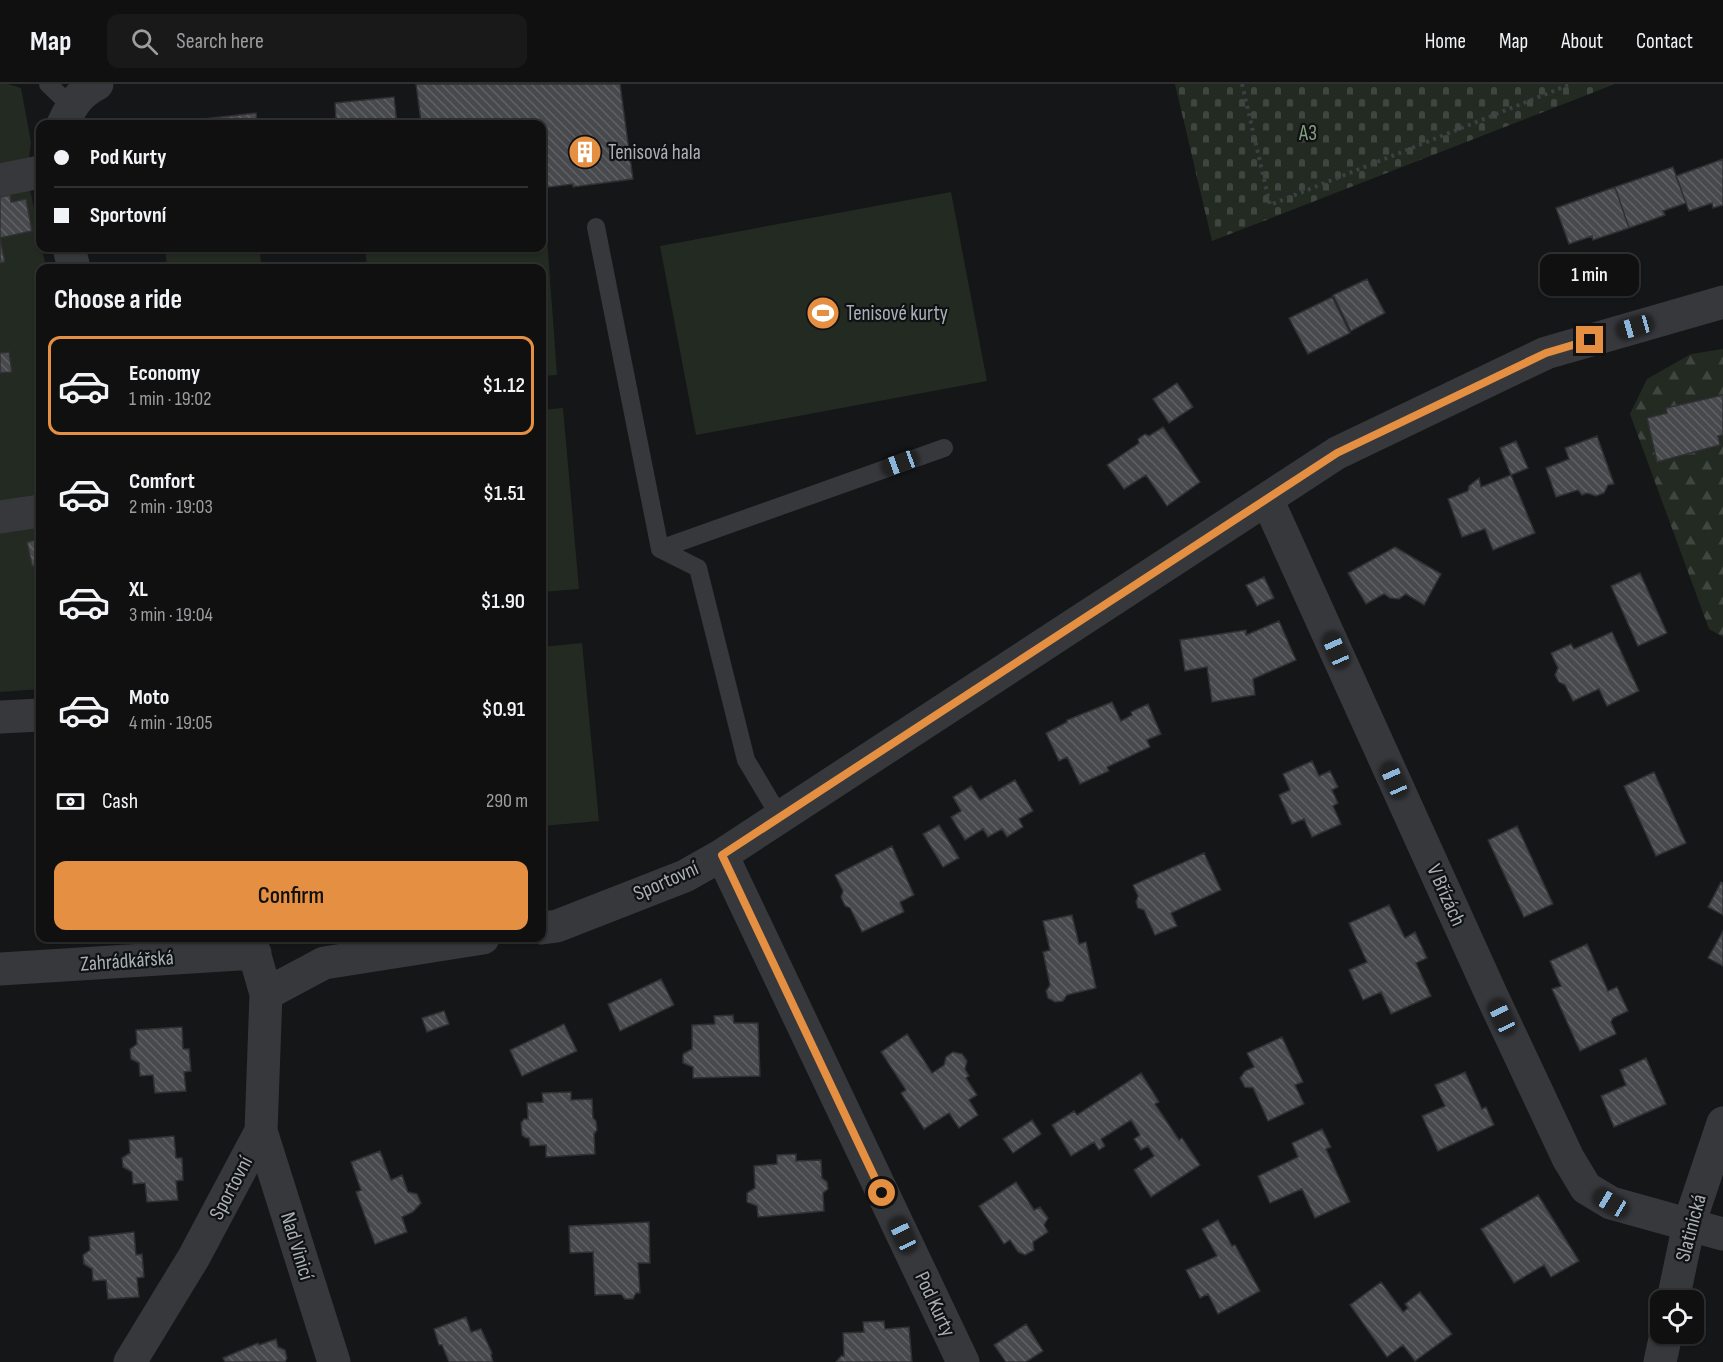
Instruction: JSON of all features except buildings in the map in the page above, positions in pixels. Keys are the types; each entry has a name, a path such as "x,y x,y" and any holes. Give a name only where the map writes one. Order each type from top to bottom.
{"street":[{"path":"61,105 98,84"},
{"path":"0,180 36,173"},
{"name":"Sportovní","path":"546,927 557,926 685,876 722,855 1337,453 1546,353 1723,302"},
{"name":"V Břízách","path":"1267,499 1492,996 1568,1158 1586,1188 1611,1203 1723,1234"},
{"path":"0,517 36,512"},
{"path":"0,717 36,715"},
{"name":"Pod Kurty","path":"722,855 963,1362"},
{"path":"266,994 324,963 458,942"},
{"name":"Sportovní","path":"130,1362 194,1257 261,1131 266,994 252,945"},
{"name":"Zahrádkářská","path":"0,969 252,945"},
{"name":"Slatinická","path":"1675,1290 1689,1224 1723,1123"},
{"name":"Nad Vinicí","path":"261,1131 334,1362"},
{"path":"1660,1362 1664,1344"}],"lane":[{"path":"596,227 660,549"},
{"path":"660,549 944,447"},
{"path":"660,549 698,568 746,760 780,817"}],"path":[{"path":"1242,84 1270,205 1571,84"}],"green space":[{"path":"0,84 8,84 21,88 31,142 27,174 36,219 36,252 43,252 45,264 36,264 36,689 0,692"},
{"name":"A3","path":"1175,84 1615,84 1212,241"},
{"name":"Tenisové kurty","path":"951,192 987,381 696,435 660,246"},
{"path":"546,224 557,375 546,376 546,264 367,264 365,252 546,252"},
{"path":"165,252 260,252 261,264 167,264"},
{"path":"1723,349 1723,637 1709,629 1630,414 1647,379 1691,354"},
{"path":"563,408 579,589 546,592 546,410"},
{"path":"582,643 599,821 546,826 546,647"}],"place":[{"name":"Tenisová hala","path":"585,152"},
{"name":"Tenisové kurty","path":"823,313"}],"route":[{"path":"882,1193 722,855 1337,453 1546,353 1590,340"}]}
